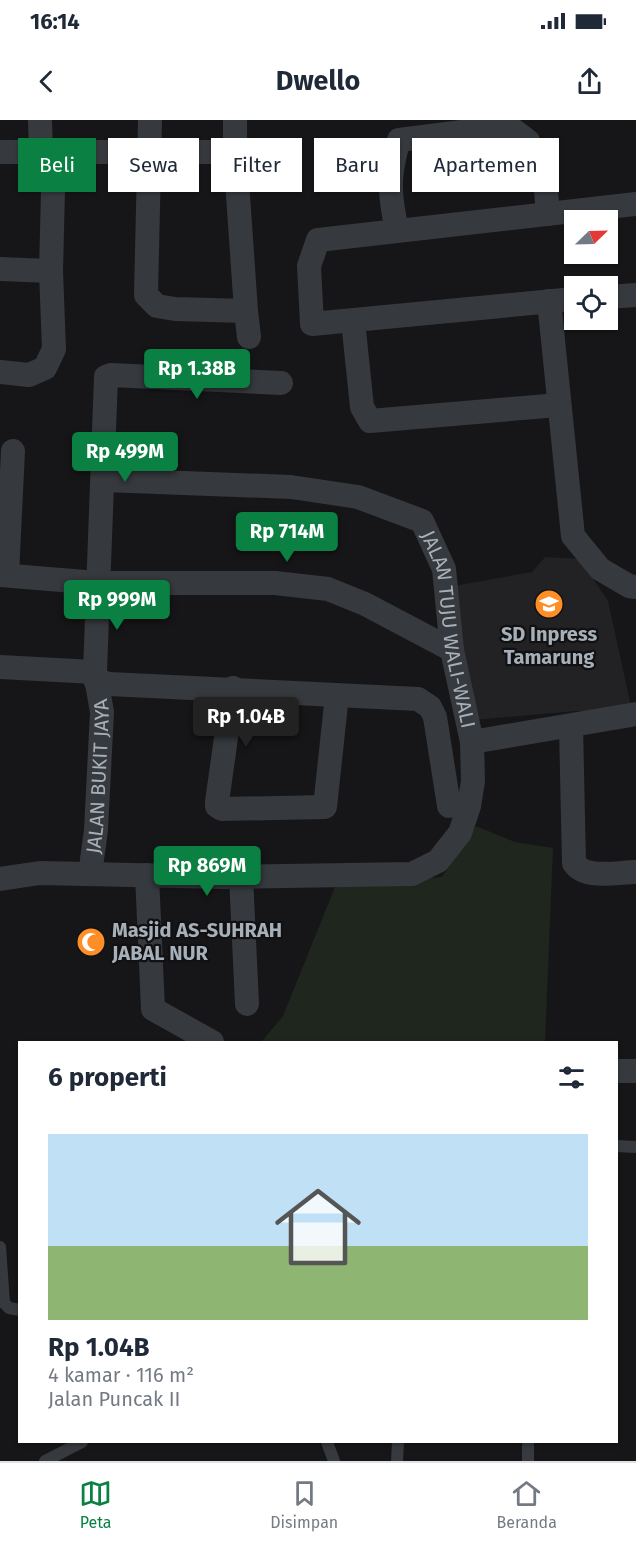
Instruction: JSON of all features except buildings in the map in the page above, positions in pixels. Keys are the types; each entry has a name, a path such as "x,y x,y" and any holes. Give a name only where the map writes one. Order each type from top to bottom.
{"street":[{"path":"40,120 44,138"},
{"path":"150,120 150,138"},
{"path":"235,120 235,138"},
{"path":"397,230 390,196 391,168 399,140 508,126 528,141 545,179 548,214"},
{"path":"0,152 18,152"},
{"path":"0,372 29,375 45,368 54,349 48,192"},
{"path":"149,192 146,295 157,306 175,309 246,311"},
{"path":"238,192 249,338"},
{"path":"564,300 312,324 309,266 318,240 636,204"},
{"path":"0,269 51,271"},
{"path":"618,296 636,295"},
{"path":"549,301 573,536 600,569 629,586 636,587"},
{"path":"353,321 362,407 370,421 558,405"},
{"name":"JALAN BUKIT JAYA","path":"90,874 96,830 102,712 95,676 106,377 111,375 281,383"},
{"path":"13,451 4,575 98,583 274,583 328,589 365,604 452,650"},
{"name":"JALAN TUJU WALI-WALI","path":"0,879 40,873 241,876 412,874 438,861 460,833 469,806 473,781 472,742 452,650 444,569 422,521 358,497 291,487 104,480"},
{"path":"0,667 95,676 110,684 233,688 418,699 430,707 440,739 449,806"},
{"path":"233,688 216,802 217,806 222,808 325,807 337,695"},
{"path":"472,742 636,714"},
{"path":"572,726 574,863 580,871 589,873 636,872"},
{"path":"147,875 153,1009 210,1041"},
{"path":"241,876 247,1004"},
{"path":"618,1071 636,1071"}],"lane":[{"path":"618,1146 636,1147"},
{"path":"0,1247 4,1303 9,1308 18,1310"},
{"path":"45,1461 80,1443"},
{"path":"327,1443 334,1461"},
{"path":"397,1461 398,1443"},
{"path":"528,1443 528,1461"}],"shaded area":[{"path":"545,557 580,559 608,601 632,711 576,711 473,720 454,586 532,572"},
{"path":"476,826 515,842 553,848 545,1041 262,1041 283,1016 335,887 442,877"}],"place":[{"name":"SD Inpress Tamarung","path":"549,604"},
{"name":"Masjid AS-SUHRAH JABAL NUR","path":"91,942"}]}
